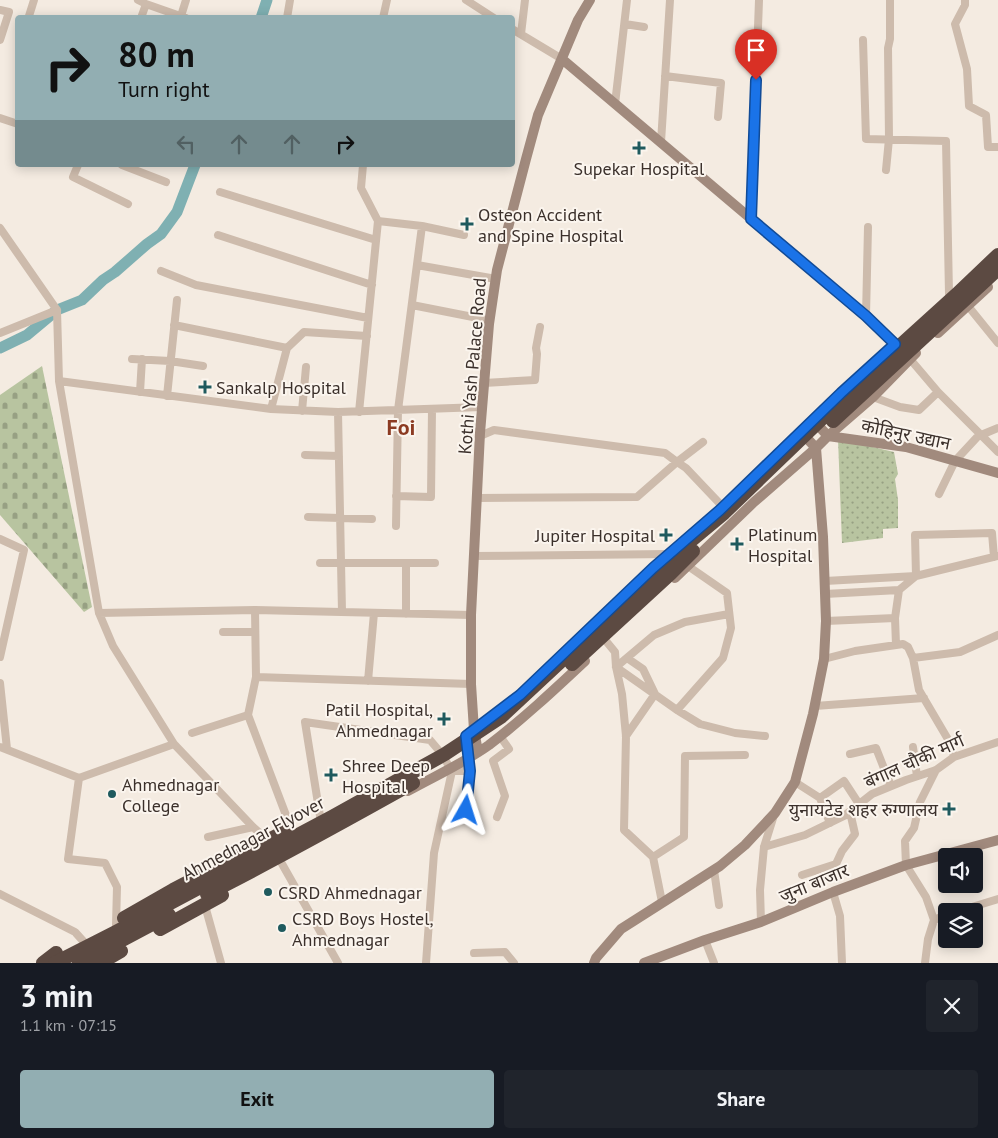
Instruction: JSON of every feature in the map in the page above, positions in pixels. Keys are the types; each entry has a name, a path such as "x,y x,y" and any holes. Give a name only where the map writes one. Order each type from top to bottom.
{"highway":[{"name":"Ahmednagar Flyover","path":"44,963 114,933 329,819 445,754 501,717 688,543 724,513 860,382 998,255"},
{"name":"Ahmednagar Flyover","path":"79,963 280,857 314,836 329,819 426,776 486,738 522,709 657,586 998,269"},
{"path":"100,963 330,836 329,819"}],"street":[{"path":"29,15 34,0"},
{"path":"138,0 178,15"},
{"path":"184,15 186,0"},
{"path":"288,15 290,0"},
{"path":"384,15 387,0"},
{"path":"466,0 489,15"},
{"path":"480,9 483,0"},
{"path":"521,34 525,0"},
{"path":"578,20 580,0"},
{"name":"Kothi Yash Palace Road","path":"473,755 470,733 471,616 482,407 489,324 497,270 538,116 578,20 590,0"},
{"path":"615,104 627,0"},
{"path":"661,142 670,0"},
{"path":"751,219 759,0"},
{"path":"886,170 889,139 888,48 890,39 890,0"},
{"path":"965,0 965,5 955,24 967,68 970,106 986,115 988,147 998,146"},
{"path":"143,15 146,4"},
{"path":"0,10 9,12 0,40"},
{"path":"624,24 644,27"},
{"path":"515,31 562,59 866,316 895,344"},
{"path":"863,40 866,139 946,140 949,294"},
{"path":"665,76 721,83 718,116"},
{"path":"0,118 15,123"},
{"path":"77,167 73,177 128,204"},
{"path":"128,167 166,182"},
{"path":"359,412 378,221 361,188 363,167"},
{"path":"220,192 376,240"},
{"path":"378,221 422,226 464,235"},
{"path":"396,526 398,410 422,226"},
{"path":"866,316 868,227"},
{"path":"0,228 57,310 59,381 98,613 114,646 174,744 269,843 281,860 338,963"},
{"path":"218,235 372,285"},
{"path":"44,963 292,831 329,819 441,753 470,733 520,695 998,248"},
{"path":"417,265 496,279"},
{"path":"161,271 196,285 368,318"},
{"path":"90,963 452,770 487,746 536,707 754,502 873,397 910,359 998,278"},
{"path":"167,396 177,300"},
{"path":"412,305 483,320"},
{"path":"968,306 998,343"},
{"path":"0,333 57,310"},
{"path":"174,325 287,348"},
{"path":"484,383 535,380 536,348 540,327"},
{"path":"271,409 287,348 304,332 366,336"},
{"path":"132,359 170,360 203,366"},
{"path":"140,392 142,359"},
{"path":"910,359 938,392 998,452"},
{"path":"302,411 306,367"},
{"path":"59,381 271,409 302,411 359,412 482,407"},
{"path":"873,397 900,407 919,410 938,392"},
{"path":"396,496 431,497 432,409"},
{"path":"338,412 342,612"},
{"path":"813,420 828,436"},
{"path":"939,494 955,461 980,434 998,428"},
{"path":"480,436 494,430 665,453 686,468 723,507"},
{"path":"594,963 596,958 622,929 720,866 745,845 775,813 795,782 815,706 824,659 826,621 823,537 816,448 801,432"},
{"name":"कोहिनुर उद्यान","path":"828,436 906,448 998,473"},
{"path":"477,498 637,498 677,462 704,442"},
{"path":"305,455 339,456"},
{"path":"308,517 372,519"},
{"path":"824,581 916,576 996,556 992,533 914,535 916,576"},
{"path":"0,539 24,550 0,657"},
{"path":"474,556 670,554"},
{"path":"320,563 435,563"},
{"path":"406,563 406,614"},
{"path":"676,710 723,658 731,628 727,594 688,566"},
{"path":"825,594 899,590 916,576"},
{"path":"896,646 895,618 899,590"},
{"path":"255,610 256,677 248,715 292,831"},
{"path":"98,613 255,610 471,616"},
{"path":"368,681 374,613"},
{"path":"616,667 654,635 685,622 729,614"},
{"path":"826,621 895,618"},
{"path":"0,625 6,632"},
{"path":"223,632 256,632"},
{"path":"913,658 960,652 998,635"},
{"path":"606,641 615,652 622,694 626,736 624,830 653,857 662,902"},
{"path":"824,659 855,651 902,644 908,647 913,658 919,690 949,741 954,757"},
{"path":"627,658 643,669 655,694"},
{"path":"616,667 676,710 700,724 735,733 765,736"},
{"path":"256,677 470,684"},
{"path":"0,683 4,748 79,778 174,744"},
{"path":"626,736 655,694"},
{"path":"815,706 924,698"},
{"path":"192,733 248,715"},
{"path":"329,819 305,722 430,740 441,753 452,770 434,853 426,963"},
{"path":"497,817 505,796 493,761 509,750 500,736"},
{"name":"बंगाल चौकी मार्ग","path":"764,847 805,836 844,816 872,794 936,770 954,757 998,742"},
{"path":"913,747 917,776"},
{"path":"850,754 876,748 891,786"},
{"path":"466,810 473,755"},
{"path":"653,857 684,837 685,756 745,755"},
{"path":"452,770 470,771"},
{"path":"925,963 928,939 934,920 926,897 906,865 905,841 914,828 920,802 936,770"},
{"path":"79,778 68,859 105,864 117,887 116,925"},
{"path":"820,798 844,780 859,804"},
{"path":"795,782 820,798 830,823"},
{"path":"802,875 836,864 842,851 855,834 850,812"},
{"path":"762,922 760,890 764,847 775,813"},
{"path":"208,837 253,827"},
{"name":"जुना बाजार","path":"644,963 705,940 762,922 833,892 906,865 998,840"},
{"path":"714,870 719,905"},
{"path":"833,892 840,916 842,963"},
{"path":"0,894 75,932 84,942"},
{"path":"983,904 998,899"},
{"path":"204,902 221,963"},
{"path":"934,920 938,919"},
{"path":"705,940 714,963"},
{"path":"474,953 505,952 514,963"}],"green space":[{"path":"42,366 92,607 84,612 0,515 0,395"},
{"path":"838,439 894,452 898,474 895,479 898,500 898,528 883,529 883,538 842,543"}],"waterway":[{"path":"262,15 267,0"},
{"path":"0,348 27,335 57,310 82,300 103,280 161,234 177,212 194,167"}],"place":[{"name":"Supekar Hospital","path":"639,148"},
{"name":"Osteon Accident and Spine Hospital","path":"467,224"},
{"name":"Sankalp Hospital","path":"205,387"},
{"name":"Jupiter Hospital","path":"666,535"},
{"name":"Platinum Hospital","path":"737,544"},
{"name":"Patil Hospital, Ahmednagar","path":"444,719"},
{"name":"Shree Deep Hospital","path":"331,775"},
{"name":"Ahmednagar College","path":"112,794"},
{"name":"युनायटेड शहर रुग्णालय","path":"949,809"},
{"name":"CSRD Ahmednagar","path":"268,892"},
{"name":"CSRD Boys Hostel, Ahmednagar","path":"282,928"}],"district":[{"name":"Foi","path":"401,427"}],"route":[{"path":"466,810 470,771 466,736 520,695 653,568 720,510 841,393 895,344 866,316 751,219 756,80"}]}
